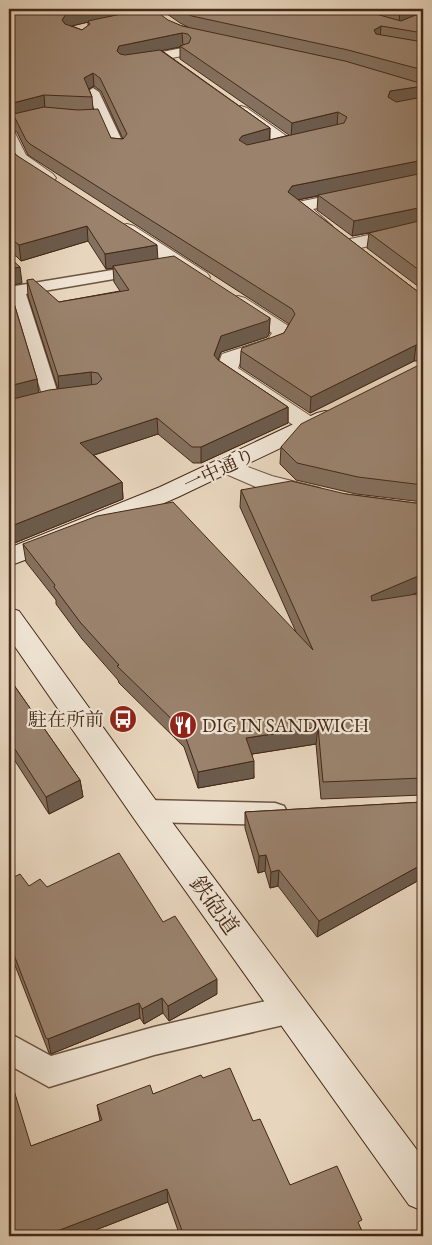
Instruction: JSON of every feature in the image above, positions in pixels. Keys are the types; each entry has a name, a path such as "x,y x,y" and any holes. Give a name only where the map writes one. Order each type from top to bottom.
{"street":[{"path":"126,63 228,43 196,36"},
{"path":"164,56 180,67"},
{"path":"225,100 286,144"},
{"path":"9,136 19,158 25,164 58,185"},
{"path":"370,261 298,207 423,181"},
{"path":"115,222 283,331 276,343 230,359 227,370 310,426"},
{"path":"348,245 423,228"},
{"name":"一中通り","path":"9,557 80,530 227,466 342,410"},
{"path":"227,466 265,482 329,497"},
{"name":"鉄砲道","path":"9,618 146,811 423,1191"}],"lane":[{"path":"93,92 119,149"},
{"path":"88,118 104,117"},
{"path":"267,149 303,140"},
{"path":"51,401 13,291 181,264"},
{"path":"23,274 37,286"},
{"path":"146,811 296,813"},
{"path":"9,1048 49,1072 154,1040 292,1010"}],"building":[{"path":"90,9 66,14 62,20 65,24 82,30 90,24 88,21 153,9 168,20 182,26 345,61 423,84 423,86 390,91 388,97 396,102 423,97 423,160 292,186 288,192 417,291 423,293 423,345 416,345 311,397 241,351 242,348 284,333 295,314 292,309 30,144 15,118 9,115 44,107 78,110 98,109 111,138 123,139 127,134 100,78 93,73 84,78 92,97 44,95 9,104 9,13 21,10","holes":["182,33 188,34 191,38 189,43 180,46 292,123 338,112 347,117 344,123 247,145 239,140 242,136 270,128 160,50 125,55 117,51 119,46"]},
{"path":"177,9 358,9 401,21 423,12 423,33 381,26 374,30 376,34 423,42 423,70 348,50 192,16"},
{"path":"9,145 16,155 157,245 105,254 87,226 19,245 9,240"},
{"path":"423,173 423,207 354,221 318,195"},
{"path":"423,220 423,273 369,233"},
{"path":"174,256 270,318 267,321 221,336 214,355 218,360 288,407 201,447 192,447 157,418 80,443 122,482 9,527 9,400 49,390 97,384 102,379 98,373 91,372 58,376 27,280 33,279 59,302 129,290 113,266"},
{"path":"9,257 20,267 9,269"},
{"path":"9,287 37,379 9,386"},
{"path":"423,363 423,485 358,477 297,463 281,447 301,424"},
{"path":"291,481 346,494 423,504 423,574 371,596 372,601 423,593 423,778 323,782 318,727 246,738 254,761 198,772 183,730 117,666 119,665 80,622 54,587 55,585 23,544 97,516 173,502 313,650 241,490"},
{"path":"9,678 80,780 46,797 9,740"},
{"path":"423,802 423,864 319,921 279,870 271,872 266,855 259,856 245,812"},
{"path":"119,853 163,922 175,916 217,979 168,1006 162,998 142,1009 139,1003 48,1039 9,942 9,868 14,877 20,874 29,886 40,879 47,887"},
{"path":"230,1068 253,1121 260,1119 290,1185 337,1166 362,1220 358,1222 364,1236 184,1236 167,1189 44,1236 9,1236 9,1074 31,1146 102,1120 97,1105 150,1085 153,1094 201,1075 203,1078"}],"place":[{"name":"駐在所前","path":"123,719"},
{"name":"DIG IN SANDWICH","path":"183,725"}]}
